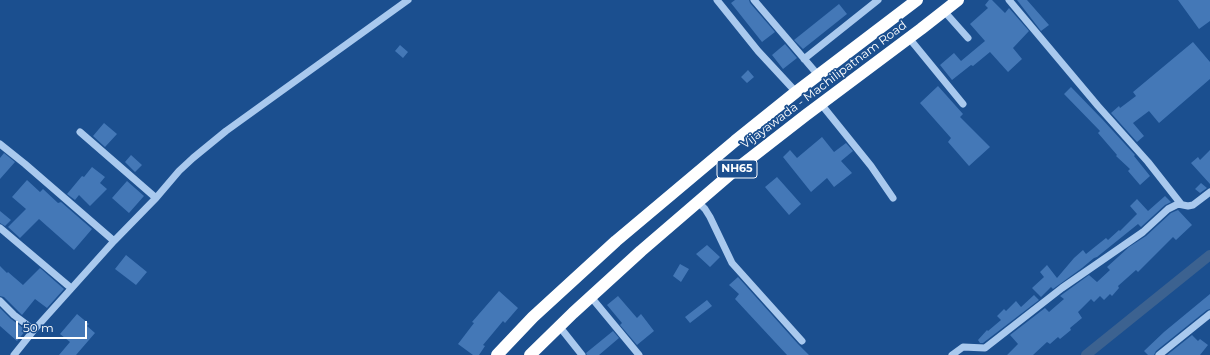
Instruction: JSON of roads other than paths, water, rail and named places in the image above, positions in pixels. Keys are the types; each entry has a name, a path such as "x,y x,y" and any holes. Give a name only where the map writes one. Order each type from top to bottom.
{"highway":[{"name":"Vijayawada - Machilipatnam Road","path":"497,355 533,318 616,240 796,92 917,0"},
{"name":"Vijayawada - Machilipatnam Road","path":"530,355 591,297 734,171 958,0"}],"street":[{"path":"14,355 71,288 156,198 179,171 226,131 408,0"},
{"path":"717,0 758,51 796,92"},
{"path":"754,0 818,75"},
{"path":"804,59 878,0"},
{"path":"1009,0 1148,162 1181,204"},
{"path":"944,10 968,38"},
{"path":"909,38 963,104"},
{"path":"821,104 871,166 893,198"},
{"path":"80,132 156,198"},
{"path":"0,144 114,241"},
{"path":"952,355 963,347 985,348 1062,288 1143,232 1168,209 1178,204 1194,206 1210,192"},
{"path":"698,202 710,217 732,263 802,341"},
{"path":"0,228 71,288"},
{"path":"591,297 639,355"},
{"path":"0,302 34,330"},
{"path":"1159,355 1210,314"},
{"path":"560,326 582,355"}],"waterway":[{"path":"1086,355 1210,255"}]}
